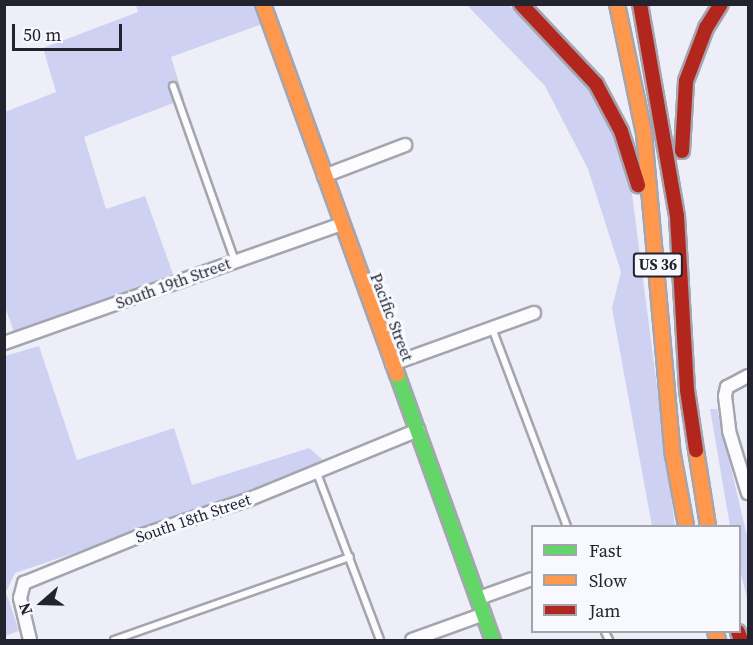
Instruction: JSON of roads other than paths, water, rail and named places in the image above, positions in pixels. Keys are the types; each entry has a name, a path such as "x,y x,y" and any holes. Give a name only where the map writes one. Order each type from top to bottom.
{"main road":[{"name":"Pacific Street","path":"263,4 493,640"},
{"path":"521,4 577,59 621,131 638,185 662,326"},
{"name":"US 36","path":"617,4 644,132 673,455 686,525"},
{"name":"US 36","path":"640,4 677,216 687,390 708,525"},
{"path":"677,216 686,81 706,28 721,4"}],"street":[{"path":"324,176 405,145"},
{"name":"South 19th Street","path":"4,343 341,224"},
{"path":"392,364 534,313"},
{"path":"748,376 727,387 725,396 729,431 748,493"},
{"name":"South 18th Street","path":"30,640 20,598 24,583 317,473 418,430"},
{"path":"479,598 531,579"},
{"path":"412,640 484,614"}],"lane":[{"path":"173,86 235,261"},
{"path":"491,328 567,525"},
{"path":"317,473 380,640"},
{"path":"114,640 350,557"}]}
